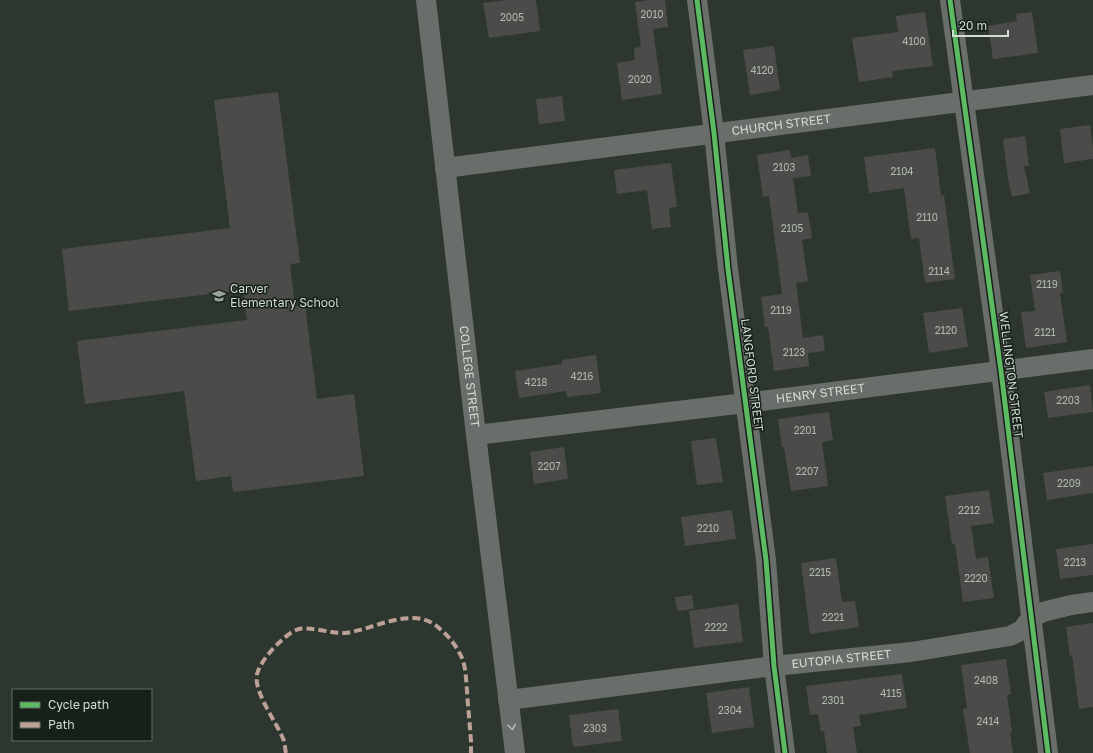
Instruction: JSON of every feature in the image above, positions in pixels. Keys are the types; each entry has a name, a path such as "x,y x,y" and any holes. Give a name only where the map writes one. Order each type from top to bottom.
{"street":[{"name":"COLLEGE STREET","path":"426,0 476,435 515,753"},
{"name":"LANGFORD STREET","path":"698,0 728,269 766,560 774,666 785,753"},
{"name":"WELLINGTON STREET","path":"950,0 1001,371 1048,753"},
{"name":"CHURCH STREET","path":"445,168 1093,85"},
{"name":"HENRY STREET","path":"476,435 1093,359"},
{"name":"EUTOPIA STREET","path":"508,700 774,666 911,652 1010,636 1022,630 1031,618 1043,612 1071,605 1093,602"}],"building":[{"path":"507,0 536,0 540,31 489,38 483,3"},
{"path":"665,0 668,27 653,29 662,94 622,100 617,63 635,60 634,48 641,47 635,2"},
{"path":"925,12 933,66 892,71 893,77 859,82 852,38 898,32 896,16"},
{"path":"1032,12 1038,53 993,59 988,26 1017,21 1016,14"},
{"path":"774,46 780,90 750,95 743,50"},
{"path":"278,92 300,263 290,264 295,306 305,305 317,399 354,394 364,476 233,492 231,476 196,481 184,391 85,404 77,341 247,320 243,290 69,311 62,249 230,228 214,100"},
{"path":"562,96 565,121 539,124 536,99"},
{"path":"1090,125 1093,159 1064,163 1060,129"},
{"path":"1025,136 1029,166 1024,166 1030,193 1012,197 1003,139"},
{"path":"935,148 941,196 944,195 955,279 925,283 919,238 911,239 904,188 869,193 864,157"},
{"path":"790,150 791,158 808,155 811,176 793,178 798,213 808,212 812,238 802,240 808,281 796,283 803,338 823,335 825,351 808,353 809,366 774,371 768,327 765,327 761,297 782,294 769,196 763,197 757,155"},
{"path":"671,163 677,207 669,208 671,227 652,229 647,190 617,194 614,170"},
{"path":"1060,271 1063,293 1060,293 1067,342 1026,348 1021,312 1035,311 1030,275"},
{"path":"962,308 968,347 929,353 923,313"},
{"path":"596,355 601,393 567,397 566,391 519,398 515,371 562,364 562,360"},
{"path":"1090,385 1093,412 1048,418 1044,392"},
{"path":"829,412 833,440 822,442 828,486 791,491 778,419"},
{"path":"716,438 723,482 697,485 691,441"},
{"path":"564,447 568,479 534,484 530,452"},
{"path":"1093,466 1093,493 1047,500 1043,473"},
{"path":"989,490 994,523 971,526 976,559 988,557 994,598 963,602 955,544 952,544 945,496"},
{"path":"732,510 736,539 685,546 681,517"},
{"path":"1093,544 1093,575 1060,579 1056,549"},
{"path":"836,558 842,602 855,601 859,627 810,634 801,563"},
{"path":"692,595 694,609 677,611 675,597"},
{"path":"738,604 743,642 694,648 689,611"},
{"path":"1093,623 1093,707 1079,709 1072,655 1070,656 1066,627"},
{"path":"1006,659 1011,694 1007,695 1013,753 970,753 963,709 967,708 961,665"},
{"path":"902,674 907,708 859,715 861,726 853,727 857,753 827,753 824,731 821,732 818,714 810,715 806,686"},
{"path":"749,687 754,727 712,733 706,693"},
{"path":"618,709 622,741 573,747 569,715"}],"marked path":[{"path":"286,753 284,741 262,699 257,681 259,668 273,649 285,637 296,630 306,628 345,633 395,620 413,618 428,621 434,624 447,635 462,658 466,678 471,753"}],"cycle path":[{"path":"697,0 714,133 728,269 766,560 774,666 785,753"},
{"path":"950,0 1001,371 1048,753"}],"place":[{"name":"Carver Elementary School","path":"219,296"}]}
